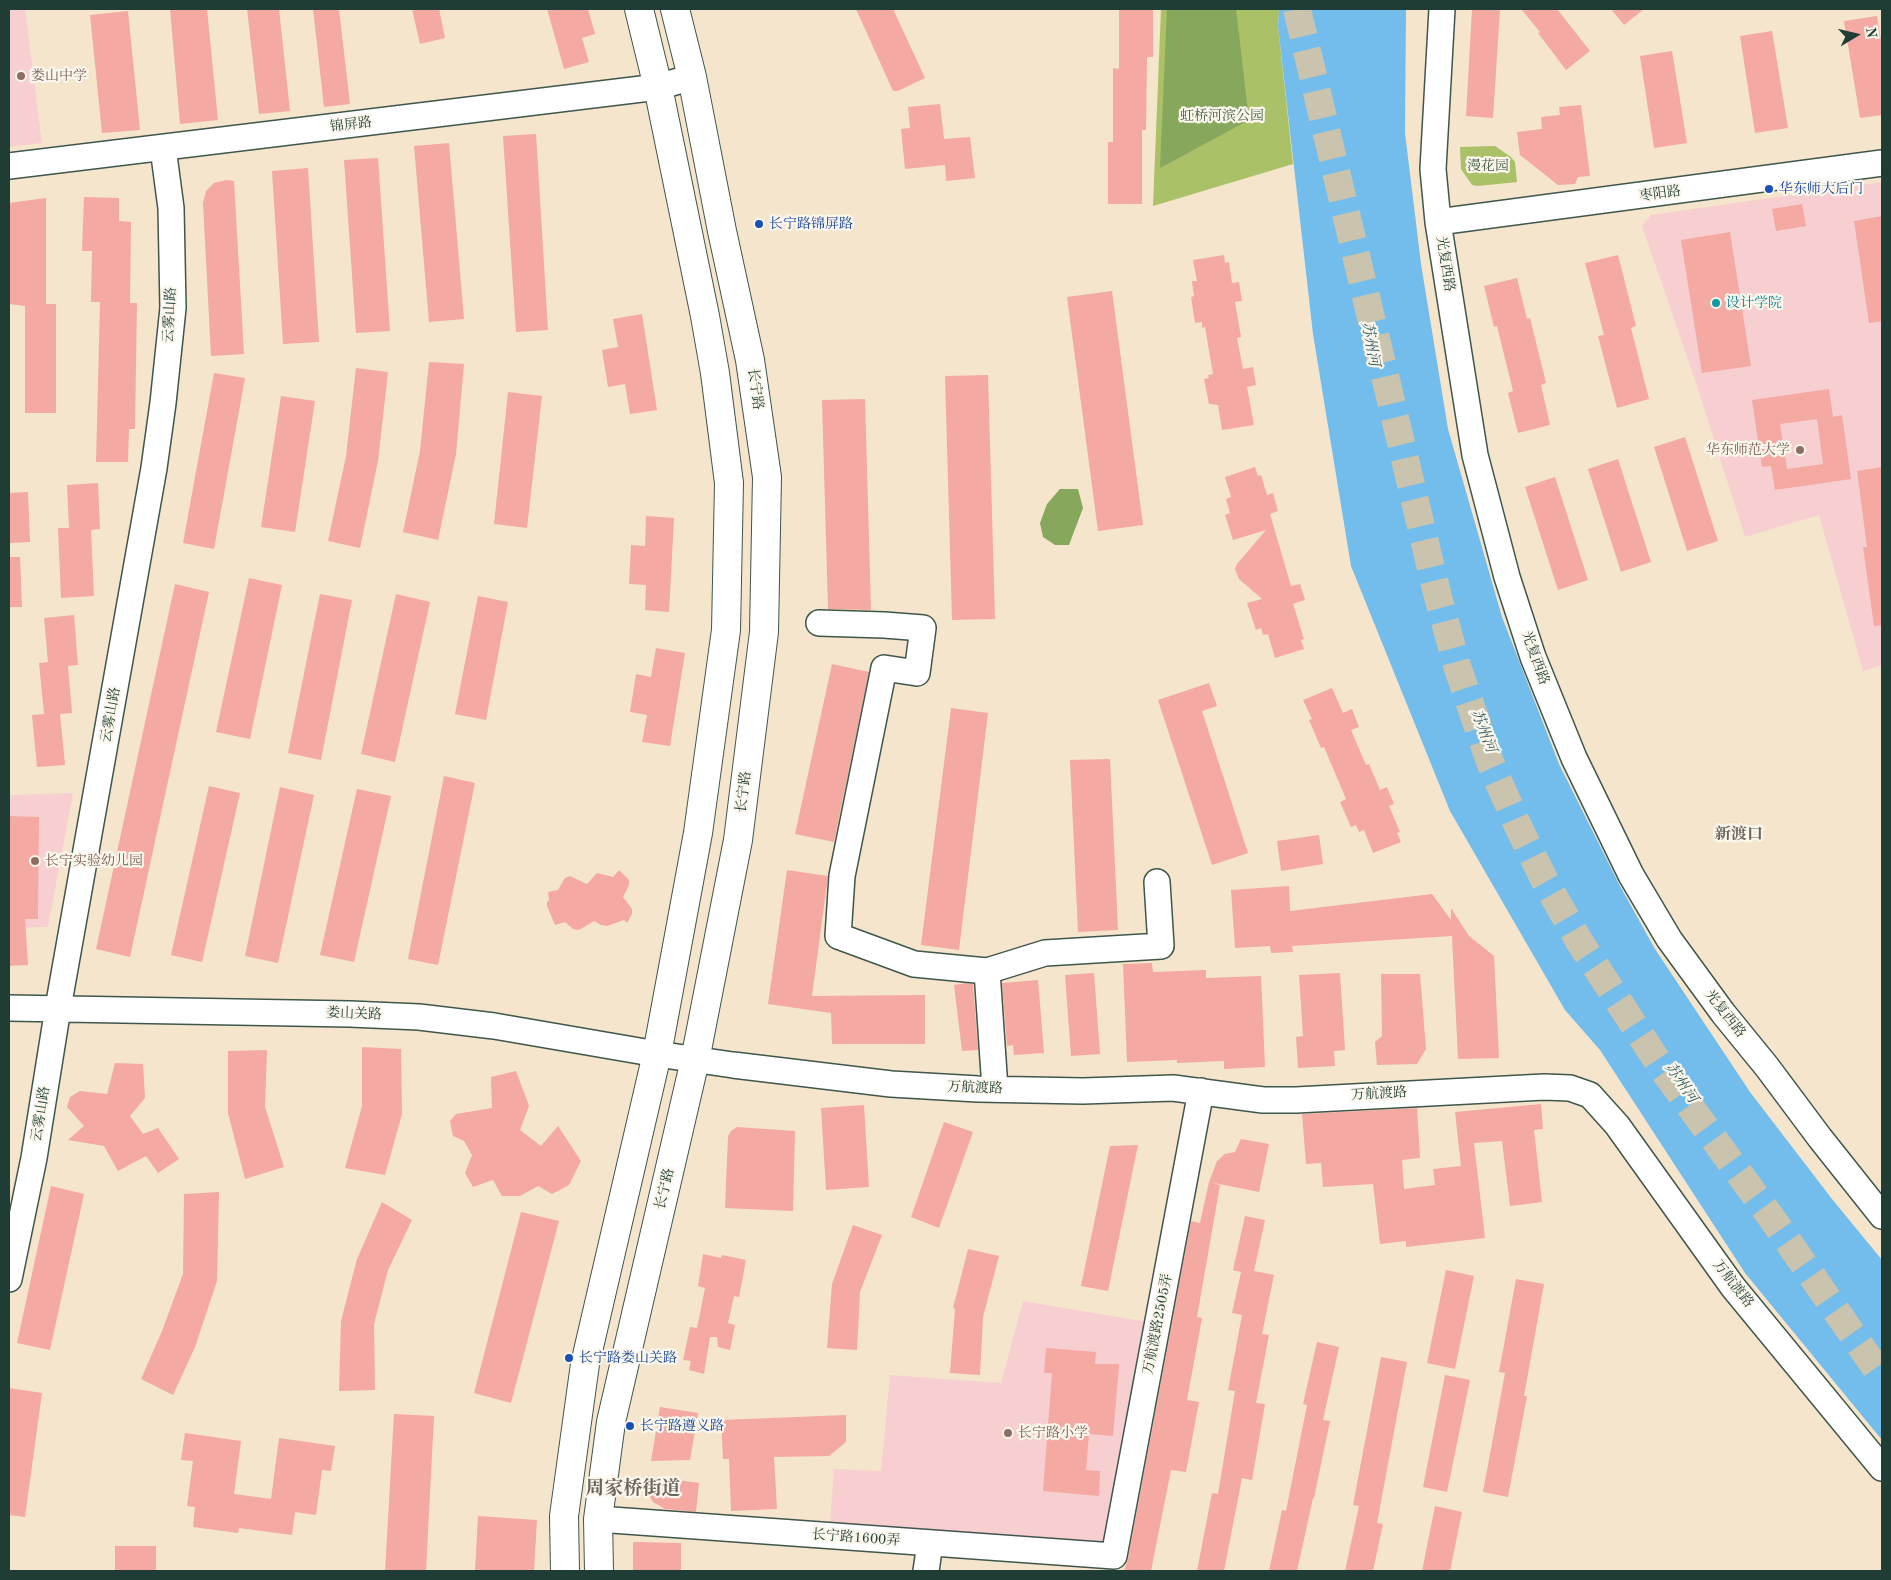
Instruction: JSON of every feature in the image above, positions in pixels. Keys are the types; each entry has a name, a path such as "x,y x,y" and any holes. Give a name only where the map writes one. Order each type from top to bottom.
{"main road":[{"path":"565,1571 564,1516 585,1364 657,1054 698,833 726,630 729,483 715,374 658,86 639,9"},
{"name":"长宁路","path":"599,1571 598,1519 611,1422 695,1060 738,840 764,632 767,476 750,360 722,231 692,77 675,9"}],"street":[{"name":"光复西路","path":"1442,9 1433,169 1438,222 1475,455 1507,577 1531,649 1574,758 1631,875 1669,939 1723,1013 1882,1216"},
{"name":"锦屏路","path":"9,166 658,86 692,77"},
{"name":"云雾山路","path":"9,1279 34,1158 58,1008 164,403 173,308 171,208 163,148"},
{"name":"枣阳路","path":"1438,222 1882,163"},
{"path":"818,623 884,624 923,628 917,673 884,668 842,876 838,936 914,964 988,971 1045,953 1161,946 1157,882"},
{"path":"988,971 995,1089"},
{"name":"娄山关路","path":"9,1008 419,1017 494,1026 695,1060"},
{"name":"万航渡路","path":"695,1060 891,1084 1083,1091 1172,1088 1263,1100 1296,1100 1544,1087 1570,1088 1590,1095 1617,1124 1734,1287 1882,1468"},
{"name":"万航渡路2505弄","path":"1114,1556 1201,1091"},
{"name":"长宁路1600弄","path":"598,1519 1114,1556"},
{"path":"926,1571 930,1543"}],"shaded area":[{"name":"娄山中学","path":"9,9 25,9 42,143 9,147"},
{"name":"华东师范大学","path":"1882,182 1882,665 1863,671 1819,515 1745,537 1697,386 1642,226 1651,215"},
{"name":"长宁实验幼儿园","path":"73,793 48,927 9,928 9,795"},
{"name":"长宁路小学","path":"1023,1301 1153,1323 1110,1544 830,1523 834,1469 881,1471 890,1375 1001,1383"}],"green space":[{"name":"虹桥河滨公园","path":"1161,9 1279,9 1278,26 1293,164 1153,206"},
{"path":"1167,9 1236,9 1249,120 1160,168"},
{"name":"漫花园","path":"1495,146 1515,162 1517,182 1472,185 1461,169 1460,147"},
{"path":"1060,489 1078,489 1083,508 1069,545 1055,545 1043,537 1040,523 1047,504"}],"water":[{"name":"苏州河","path":"1279,9 1406,9 1405,133 1421,264 1448,429 1502,617 1559,764 1620,886 1655,949 1750,1092 1832,1199 1882,1260 1882,1440 1745,1273 1600,1050 1565,1010 1450,811 1351,566 1313,334 1278,26"}],"building":[{"path":"170,9 207,9 218,120 180,124"},
{"path":"247,9 279,9 290,111 259,114"},
{"path":"313,9 339,9 350,104 324,107"},
{"path":"412,9 439,9 445,38 420,44"},
{"path":"547,9 588,9 595,34 582,38 589,62 564,69"},
{"path":"856,9 893,9 925,78 898,91 893,91"},
{"path":"1119,9 1153,9 1153,57 1147,57 1146,130 1142,130 1142,204 1108,204 1108,142 1113,142 1113,68 1119,69"},
{"path":"1472,9 1500,9 1493,118 1466,116"},
{"path":"1521,9 1557,9 1590,51 1566,70 1538,33 1540,32"},
{"path":"1611,9 1644,9 1624,25"},
{"path":"128,11 140,130 102,133 90,15"},
{"path":"1877,16 1882,47 1882,115 1860,118 1844,21"},
{"path":"1772,31 1788,128 1755,133 1740,36"},
{"path":"1672,51 1687,143 1654,148 1640,56"},
{"path":"940,104 944,139 970,137 975,178 946,181 945,165 905,169 901,129 910,128 908,107"},
{"path":"1581,105 1590,176 1578,177 1575,184 1558,185 1520,155 1517,132 1542,129 1541,117 1560,115 1559,107"},
{"path":"536,134 548,330 516,332 503,136"},
{"path":"449,143 464,319 429,322 414,146"},
{"path":"378,158 390,331 356,333 344,160"},
{"path":"308,168 319,342 283,344 272,171"},
{"path":"226,180 234,181 244,354 211,356 203,203 206,191 214,183"},
{"path":"84,197 119,198 119,221 131,222 130,303 137,303 135,429 129,429 128,462 96,462 100,302 91,302 92,251 82,251"},
{"path":"46,198 46,304 56,304 56,413 25,413 25,306 10,304 9,203"},
{"path":"1802,204 1806,226 1776,231 1772,209"},
{"path":"1882,216 1882,321 1869,323 1854,221"},
{"name":"设计学院","path":"1730,232 1751,366 1702,373 1681,240"},
{"path":"1224,255 1225,263 1229,262 1232,283 1239,282 1242,301 1235,302 1241,337 1237,338 1243,369 1253,367 1256,385 1247,387 1254,425 1222,430 1218,405 1209,404 1204,379 1209,378 1208,375 1213,374 1205,327 1202,328 1202,322 1195,323 1191,297 1194,296 1192,281 1197,281 1193,260"},
{"path":"1618,255 1636,326 1631,328 1649,399 1617,408 1598,336 1604,335 1585,263"},
{"path":"1517,278 1527,319 1530,318 1546,383 1541,385 1550,425 1518,433 1508,393 1513,391 1497,326 1494,327 1484,286"},
{"path":"1112,291 1143,525 1098,531 1067,297"},
{"path":"642,314 657,410 630,414 625,384 608,387 602,350 618,347 613,319"},
{"path":"429,362 464,364 456,454 438,540 403,532 420,451"},
{"path":"356,368 388,372 378,461 360,548 328,541 346,456"},
{"path":"214,373 245,378 214,549 183,543"},
{"path":"988,375 995,619 952,620 945,376"},
{"path":"1829,389 1833,417 1842,415 1851,479 1775,490 1771,466 1762,467 1752,400","holes":["1817,419 1823,464 1787,469 1780,424"]},
{"path":"508,392 542,396 527,528 494,524"},
{"path":"281,396 315,401 295,532 261,527"},
{"path":"865,399 871,610 828,609 822,400"},
{"path":"1685,437 1718,541 1687,551 1654,447"},
{"path":"1618,459 1651,562 1621,572 1588,469"},
{"path":"1255,467 1258,476 1261,475 1267,495 1273,493 1278,511 1270,514 1291,586 1300,584 1305,600 1293,604 1304,639 1301,640 1304,649 1275,658 1268,634 1263,635 1261,628 1256,630 1247,603 1262,599 1239,579 1235,569 1237,564 1266,530 1233,540 1225,515 1230,513 1226,499 1231,497 1225,477"},
{"path":"1882,467 1882,625 1874,626 1863,547 1867,547 1857,471"},
{"path":"1555,477 1588,580 1558,590 1525,487"},
{"path":"98,483 100,529 91,530 94,596 61,598 58,528 69,528 67,485"},
{"path":"28,492 30,542 9,543 9,493"},
{"path":"646,516 674,518 669,612 645,610 646,585 629,584 631,545 645,546"},
{"path":"9,557 20,557 22,607 9,607"},
{"path":"249,578 282,585 250,739 216,732"},
{"path":"175,584 209,592 130,957 96,949"},
{"path":"320,594 352,600 321,760 288,753"},
{"path":"396,594 430,602 395,762 361,754"},
{"path":"478,596 508,602 486,720 455,714"},
{"path":"74,615 78,665 68,666 72,713 60,714 65,765 37,767 32,715 44,714 39,663 48,662 44,618"},
{"path":"656,648 685,653 670,746 642,742 647,715 630,712 636,674 651,677"},
{"path":"832,664 869,672 834,842 795,834"},
{"path":"1209,683 1217,706 1202,711 1248,853 1212,865 1158,700"},
{"path":"1332,688 1343,713 1352,709 1359,727 1351,730 1366,765 1369,764 1380,790 1387,787 1394,804 1389,806 1400,832 1397,833 1401,842 1373,853 1364,830 1359,832 1356,825 1351,827 1340,802 1346,799 1324,747 1321,748 1309,720 1312,719 1303,700"},
{"path":"951,708 988,713 959,950 921,945"},
{"path":"1110,759 1118,930 1078,932 1070,760"},
{"path":"444,776 475,783 438,965 408,959"},
{"path":"209,786 240,793 202,962 171,955"},
{"path":"280,787 314,795 278,963 245,956"},
{"path":"357,789 391,796 354,962 320,955"},
{"path":"9,816 39,817 38,919 25,919 28,965 9,966"},
{"path":"1319,835 1323,864 1281,871 1277,841"},
{"path":"619,870 629,880 629,885 623,897 632,909 632,914 627,923 624,920 607,926 594,921 579,930 573,929 565,922 555,925 547,906 549,900 548,892 558,890 565,878 570,876 587,884 597,873 613,877"},
{"path":"787,870 828,876 812,996 925,995 925,1044 832,1044 831,1013 768,1004"},
{"path":"1289,886 1290,911 1432,894 1451,920 1451,908 1469,936 1494,956 1499,1058 1458,1059 1452,936 1292,946 1293,952 1271,953 1270,946 1235,948 1231,890"},
{"path":"1152,963 1153,972 1206,970 1206,978 1261,976 1265,1067 1224,1069 1224,1061 1177,1063 1177,1060 1127,1062 1123,964"},
{"path":"1094,973 1100,1054 1071,1056 1065,975"},
{"path":"1340,973 1345,1050 1334,1051 1335,1066 1298,1068 1296,1037 1303,1036 1299,975"},
{"path":"1381,974 1420,974 1426,1049 1417,1064 1377,1065 1375,1042 1382,1036"},
{"path":"1038,980 1044,1053 1014,1055 1013,1045 1007,1046 1002,983"},
{"path":"973,984 978,1050 962,1051 954,985"},
{"path":"362,1047 401,1049 402,1114 385,1175 345,1168 362,1106"},
{"path":"267,1050 265,1107 284,1167 245,1179 228,1113 228,1051"},
{"path":"115,1063 143,1064 145,1098 130,1116 143,1134 158,1128 179,1159 158,1173 146,1156 118,1171 104,1146 68,1140 84,1126 67,1107 70,1097 80,1091 107,1094"},
{"path":"516,1071 529,1106 520,1130 541,1146 558,1126 581,1161 569,1185 552,1194 538,1186 520,1196 502,1196 493,1180 473,1187 465,1173 472,1155 464,1141 453,1136 450,1121 456,1114 492,1108 491,1077"},
{"path":"1541,1104 1543,1129 1534,1130 1542,1202 1510,1206 1502,1141 1474,1143 1485,1238 1406,1247 1406,1241 1380,1244 1373,1184 1323,1187 1321,1163 1306,1164 1302,1114 1417,1108 1420,1158 1402,1160 1404,1189 1435,1185 1433,1169 1461,1166 1455,1112"},
{"path":"864,1105 869,1187 826,1190 821,1108"},
{"path":"944,1122 973,1132 939,1228 911,1217"},
{"path":"737,1127 795,1131 793,1211 725,1208 728,1136"},
{"path":"1241,1139 1269,1144 1259,1192 1209,1182 1217,1161 1225,1154 1235,1152"},
{"path":"1138,1145 1108,1291 1081,1286 1110,1146"},
{"path":"1209,1182 1220,1185 1197,1317 1202,1318 1187,1400 1199,1402 1186,1472 1171,1470 1151,1571 1124,1571 1128,1559 1191,1221 1200,1223"},
{"path":"51,1186 84,1194 50,1350 17,1343"},
{"path":"219,1192 217,1281 195,1347 173,1395 141,1379 162,1331 183,1274 184,1194"},
{"path":"382,1202 412,1220 388,1270 374,1324 375,1390 339,1391 341,1321 357,1259"},
{"path":"521,1212 559,1221 511,1403 474,1393"},
{"path":"1245,1216 1265,1220 1254,1271 1274,1275 1262,1334 1269,1335 1256,1403 1265,1404 1252,1480 1242,1478 1224,1571 1197,1571 1212,1493 1218,1494 1235,1391 1228,1390 1242,1315 1232,1313 1241,1272 1233,1270"},
{"path":"853,1225 882,1235 860,1292 857,1350 827,1348 832,1284"},
{"path":"968,1249 999,1256 983,1317 980,1375 950,1373 955,1309 953,1308"},
{"path":"703,1254 721,1258 722,1255 746,1260 739,1297 734,1296 728,1323 735,1325 730,1350 718,1347 717,1337 710,1337 704,1374 689,1370 691,1361 683,1360 690,1327 697,1328 705,1288 698,1286"},
{"path":"1446,1270 1474,1276 1455,1369 1427,1363"},
{"path":"1516,1279 1544,1284 1524,1396 1527,1396 1508,1497 1483,1492 1505,1373 1499,1372"},
{"path":"1317,1342 1339,1347 1323,1420 1330,1421 1314,1498 1297,1571 1269,1571 1282,1510 1286,1511 1307,1405 1303,1404"},
{"path":"1046,1348 1096,1352 1095,1364 1118,1364 1119,1366 1113,1436 1089,1434 1086,1470 1100,1471 1099,1496 1043,1491 1052,1373 1044,1373"},
{"path":"1381,1357 1407,1362 1377,1523 1383,1524 1373,1571 1345,1571 1359,1506 1353,1505"},
{"path":"1445,1375 1470,1380 1447,1492 1423,1487"},
{"path":"9,1388 42,1393 25,1517 9,1515"},
{"path":"660,1407 698,1413 690,1460 651,1461"},
{"path":"394,1414 434,1416 426,1571 385,1571"},
{"path":"846,1415 846,1442 829,1456 774,1457 777,1509 731,1511 729,1459 723,1459 721,1420"},
{"path":"185,1433 241,1441 234,1494 271,1499 279,1438 335,1446 331,1471 322,1470 316,1515 295,1512 292,1535 239,1528 238,1533 193,1527 195,1507 187,1506 193,1461 181,1460"},
{"path":"648,1476 699,1483 696,1512 665,1509 653,1502 646,1490"},
{"path":"1435,1506 1462,1512 1450,1571 1422,1571"},
{"path":"478,1516 537,1520 534,1571 475,1571"},
{"path":"633,1542 681,1543 681,1571 633,1571"},
{"path":"115,1546 156,1546 156,1571 115,1571"}],"tunnel":[{"path":"1297,9 1437,593 1458,669 1490,762 1545,881 1579,941 1664,1071 1771,1217 1882,1377"}],"place":[{"name":"娄山中学","path":"21,76"},
{"name":"华东师大后门","path":"1769,189"},
{"name":"长宁路锦屏路","path":"759,224"},
{"name":"设计学院","path":"1716,303"},
{"name":"华东师范大学","path":"1800,450"},
{"name":"长宁实验幼儿园","path":"35,861"},
{"name":"长宁路娄山关路","path":"569,1358"},
{"name":"长宁路遵义路","path":"630,1426"},
{"name":"长宁路小学","path":"1008,1433"}],"district":[{"name":"新渡口","path":"1739,835"},
{"name":"周家桥街道","path":"633,1489"}]}
